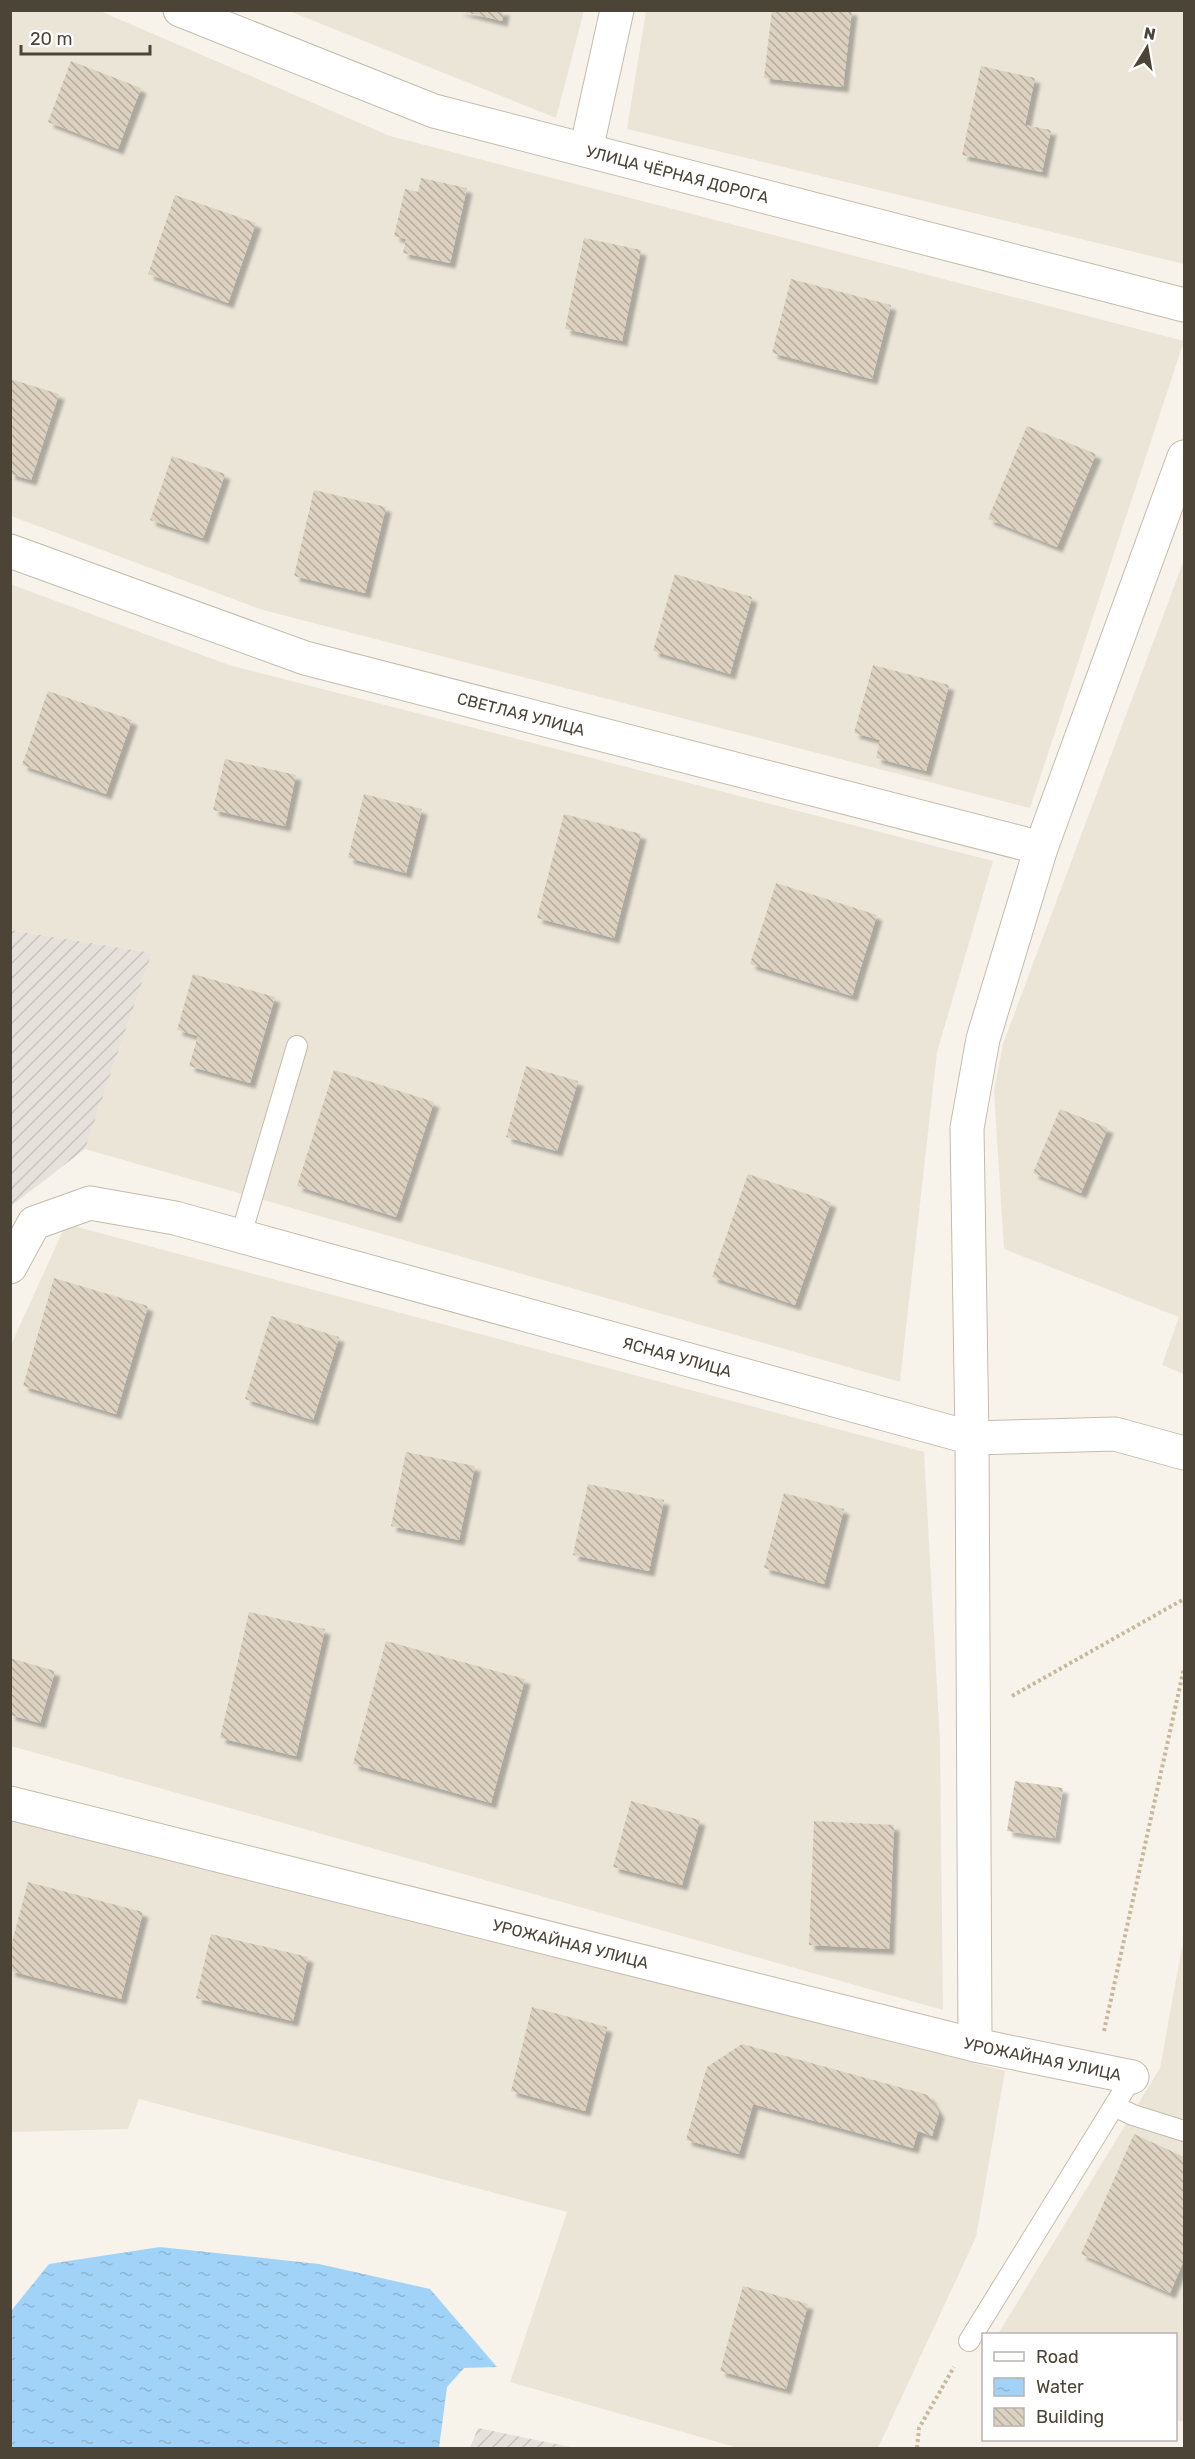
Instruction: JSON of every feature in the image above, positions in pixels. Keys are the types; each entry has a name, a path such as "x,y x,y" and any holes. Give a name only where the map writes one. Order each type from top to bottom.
{"street":[{"name":"УЛИЦА ЧЁРНАЯ ДОРОГА","path":"180,10 434,111 1185,305"},
{"path":"586,150 617,10"},
{"path":"975,2045 968,1128 983,1039 1041,849 1185,457"},
{"name":"СВЕТЛАЯ УЛИЦА","path":"10,551 304,658 1041,849"},
{"name":"ЯСНАЯ УЛИЦА","path":"10,1267 34,1223 90,1203 175,1218 972,1438 1115,1434 1185,1453"},
{"name":"УРОЖАЙНАЯ УЛИЦА","path":"10,1803 975,2045 1132,2077"}],"lane":[{"path":"241,1236 297,1046"},
{"path":"969,2341 1132,2077"},
{"path":"1114,2106 1133,2115 1185,2131"}],"path":[{"path":"972,1718 1185,1599"},
{"path":"1095,2070 1174,1706 1185,1668"},
{"path":"917,2448 919,2428 969,2341"}],"shaded area":[{"path":"10,11 100,11 390,136 1184,341 1030,808 263,610 11,516"},
{"path":"289,11 584,11 556,118"},
{"path":"646,11 1184,11 1184,264 627,129"},
{"path":"1184,560 1184,1374 1162,1365 1179,1317 1004,1249 994,1092 1003,1044"},
{"path":"10,584 229,665 993,861 937,1052 900,1382 85,1149 152,953 11,930"},
{"path":"11,930 152,953 85,1149 11,1206"},
{"path":"66,1224 924,1452 940,1742 943,2010 11,1746 11,1345"},
{"path":"10,1820 1005,2071 976,2237 878,2448 738,2448 510,2382 567,2212 139,2099 128,2129 11,2132"},
{"path":"1184,1936 1184,2422 1177,2420 1177,2333 999,2333 1160,2068"},
{"path":"478,2428 575,2448 470,2448"}],"water":[{"path":"160,2247 319,2264 430,2289 497,2367 464,2368 447,2387 439,2448 11,2448 11,2311 49,2264"}],"building":[{"path":"457,10 504,10 502,21"},
{"path":"772,10 852,10 843,87 764,78"},
{"path":"71,61 141,88 118,149 48,122"},
{"path":"981,66 1035,78 1025,125 1051,130 1042,172 962,155"},
{"path":"421,178 467,188 450,263 403,253 406,239 394,236 405,189 418,192"},
{"path":"175,195 256,223 228,303 148,274"},
{"path":"584,238 641,250 622,341 565,329"},
{"path":"791,279 891,305 872,379 772,353"},
{"path":"10,379 59,394 31,480 10,474"},
{"path":"1027,426 1096,454 1057,547 988,519"},
{"path":"172,456 225,474 203,538 150,520"},
{"path":"314,490 386,507 365,593 294,576"},
{"path":"675,574 752,597 730,674 653,651"},
{"path":"873,665 949,685 926,771 876,758 880,740 854,733"},
{"path":"48,691 132,720 106,794 22,765"},
{"path":"225,759 296,775 285,826 213,810"},
{"path":"364,794 422,809 406,873 348,858"},
{"path":"564,814 641,834 614,938 537,918"},
{"path":"776,883 877,915 852,996 750,964"},
{"path":"193,974 275,997 250,1083 189,1066 198,1036 177,1030"},
{"path":"526,1066 578,1081 557,1151 506,1137"},
{"path":"334,1070 434,1102 396,1217 297,1186"},
{"path":"1060,1109 1108,1128 1081,1193 1033,1173"},
{"path":"748,1174 831,1202 795,1305 712,1277"},
{"path":"54,1278 148,1306 116,1414 23,1386"},
{"path":"271,1316 339,1337 313,1420 245,1399"},
{"path":"406,1452 475,1466 459,1540 391,1526"},
{"path":"588,1484 664,1500 649,1571 573,1555"},
{"path":"784,1493 844,1509 824,1584 764,1568"},
{"path":"249,1612 325,1629 296,1756 220,1738"},
{"path":"386,1641 525,1679 491,1803 353,1764"},
{"path":"10,1658 55,1671 40,1723 10,1715"},
{"path":"1015,1781 1063,1788 1055,1838 1007,1831"},
{"path":"631,1801 700,1820 682,1885 613,1867"},
{"path":"814,1821 894,1825 889,1949 809,1945"},
{"path":"28,1882 143,1912 121,1999 10,1971 10,1950"},
{"path":"211,1934 308,1957 293,2021 196,1998"},
{"path":"532,2007 607,2027 585,2111 511,2091"},
{"path":"742,2044 928,2095 939,2113 932,2136 918,2131 913,2148 753,2104 739,2154 686,2140 707,2067"},
{"path":"1134,2134 1184,2157 1184,2260 1170,2293 1081,2254"},
{"path":"743,2286 808,2304 786,2389 720,2371"}]}
